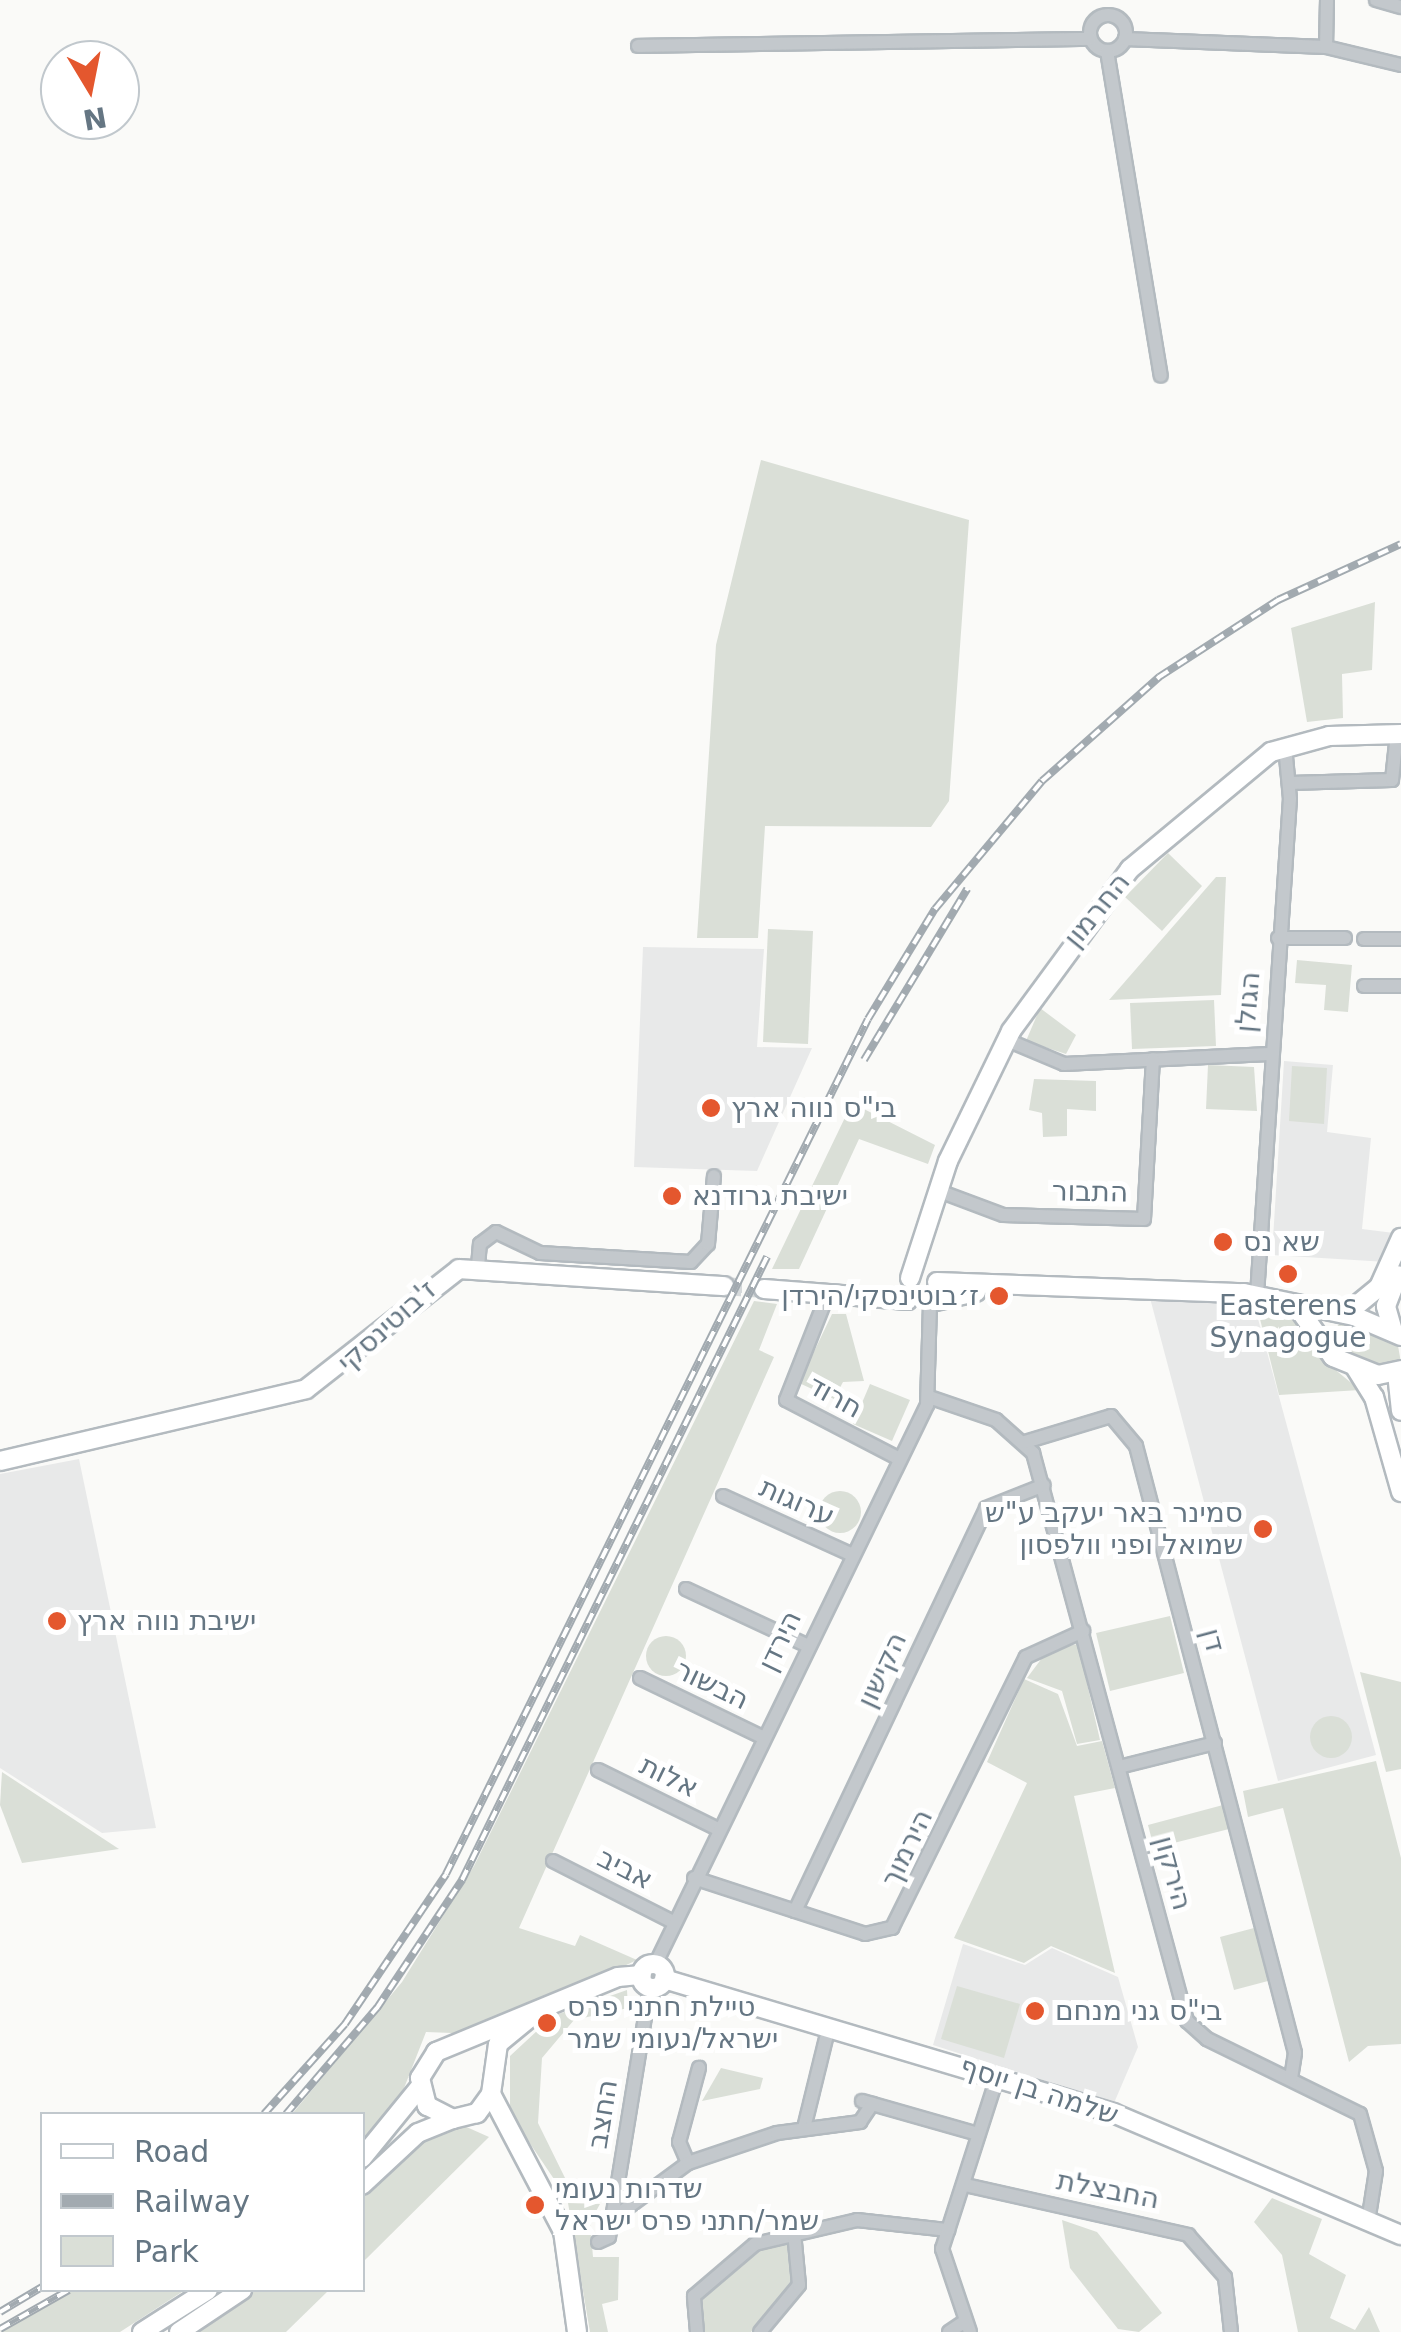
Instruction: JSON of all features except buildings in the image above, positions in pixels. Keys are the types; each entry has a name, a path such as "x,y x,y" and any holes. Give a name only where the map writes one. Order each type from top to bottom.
{"street":[{"path":"1326,47 1327,0"},
{"path":"1376,0 1401,6"},
{"path":"1090,39 1092,24 1110,15 1125,38"},
{"path":"1106,51 1125,38 1326,47 1401,65"},
{"path":"638,46 1090,39 1106,51 1162,376"},
{"path":"1290,784 1392,780 1399,734"},
{"name":"החרמון","path":"922,1292 925,1233 939,1191 1007,1040 1130,869 1223,786 1284,746 1399,734"},
{"name":"הגולן","path":"1007,1040 1064,1064 1269,1054 1290,784 1284,746"},
{"path":"1278,938 1345,938"},
{"path":"1364,939 1401,938"},
{"path":"1364,986 1401,986"},
{"path":"1257,1295 1269,1054"},
{"name":"התבור","path":"939,1191 1003,1215 1144,1219 1153,1059"},
{"path":"478,1266 480,1244 496,1232 540,1253 692,1262 708,1244 714,1176"},
{"path":"1323,1343 1343,1314 1379,1287 1401,1238"},
{"name":"ז'בוטינסקי","path":"0,1461 306,1389 361,1355 441,1276 478,1266 724,1286"},
{"path":"1399,1335 1386,1306 1401,1270"},
{"path":"764,1289 922,1292 1040,1284 1257,1295 1343,1314 1399,1335"},
{"path":"922,1292 929,1397 996,1420 1025,1442"},
{"path":"1284,1300 1323,1343 1354,1366 1374,1398 1401,1492"},
{"name":"חרוד","path":"823,1306 786,1400 896,1457"},
{"path":"1354,1366 1399,1372 1401,1411"},
{"name":"הירדן","path":"653,1976 673,1922 896,1457 929,1397"},
{"name":"דן","path":"1025,1442 1101,1417 1126,1424 1295,2053 1291,2078"},
{"name":"הירקון","path":"1025,1442 1044,1485 1187,2020 1365,2122 1376,2171 1368,2222"},
{"name":"הקישון","path":"795,1911 986,1508 1044,1485"},
{"name":"ערוגות","path":"723,1496 850,1554"},
{"path":"686,1589 806,1646"},
{"name":"הירמוך","path":"694,1878 866,1934 892,1928 1026,1657 1083,1631"},
{"name":"הבשור","path":"640,1678 762,1737"},
{"path":"1119,1767 1214,1743"},
{"name":"אלות","path":"598,1770 718,1828"},
{"name":"אביב","path":"554,1861 673,1922"},
{"path":"365,2154 419,2088 428,2059 532,2015 653,1976"},
{"name":"שלמה בן יוסף","path":"653,1976 996,2078 1216,2153 1401,2234"},
{"name":"החצב","path":"598,2242 612,2219 653,1976"},
{"path":"532,2015 498,2044 491,2094 563,2231 577,2332"},
{"path":"804,2128 829,2026"},
{"path":"453,2047 478,2054 491,2073"},
{"path":"688,2163 679,2142 699,2068"},
{"path":"949,2332 967,2327 942,2261 948,2230 996,2078"},
{"path":"419,2088 434,2112 494,2130 535,2192 558,2263 566,2332"},
{"path":"365,2183 418,2133 459,2119 491,2094"},
{"path":"612,2219 688,2163 804,2128 860,2122 867,2103 978,2134"},
{"name":"החבצלת","path":"965,2186 1188,2235 1225,2277 1231,2332"},
{"path":"697,2332 694,2296 720,2266 794,2232 884,2219 948,2230"},
{"path":"760,2332 800,2285 794,2232"},
{"path":"142,2332 205,2292"},
{"path":"179,2332 239,2292"}],"shaded area":[{"name":"בי\"ס נווה ארץ","path":"643,947 764,949 757,1047 812,1048 757,1171 634,1167"},
{"path":"1284,1061 1333,1065 1327,1132 1371,1138 1362,1229 1394,1233 1387,1262 1272,1255"},
{"name":"סמינר באר יעקב ע\"ש שמואל ופני וולפסון","path":"1150,1298 1254,1304 1376,1755 1278,1781"},
{"name":"ישיבת נווה ארץ","path":"79,1459 156,1828 102,1833 0,1768 0,1474"},
{"name":"בי\"ס גני מנחם","path":"963,1944 1025,1965 1052,1948 1118,1977 1138,2047 1114,2103 933,2045"}],"green space":[{"path":"761,460 969,520 949,801 931,827 765,826 758,938 697,938 716,645"},
{"path":"1375,602 1372,670 1342,674 1343,718 1307,722 1291,628"},
{"path":"1168,853 1202,886 1162,931 1125,897"},
{"path":"1216,877 1226,877 1221,995 1109,1000"},
{"path":"768,929 813,931 808,1044 763,1042"},
{"path":"1297,960 1352,965 1348,1012 1324,1010 1326,985 1295,983"},
{"path":"1214,1000 1216,1046 1132,1049 1130,1003"},
{"path":"1040,1008 1076,1035 1066,1054 1026,1041"},
{"path":"1208,1065 1254,1067 1257,1111 1206,1109"},
{"path":"1292,1066 1327,1068 1324,1124 1289,1121"},
{"path":"1034,1079 1096,1081 1096,1111 1067,1109 1067,1136 1043,1137 1042,1113 1029,1110"},
{"path":"852,1103 935,1145 928,1164 859,1139 799,1269 772,1269"},
{"path":"754,1301 777,1304 759,1350 774,1357 519,1928 575,1946 580,1935 637,1960 478,2034 426,2032 397,2106 365,2139 365,2112 294,2112 402,1982 474,1866"},
{"path":"1256,1303 1292,1318 1316,1354 1360,1390 1279,1395"},
{"path":"832,1314 846,1314 864,1381 843,1382 834,1399 799,1383"},
{"path":"1342,1320 1397,1340 1401,1363 1389,1371 1338,1353 1330,1336"},
{"path":"870,1384 910,1400 892,1441 853,1424"},
{"path":"840,1491 855,1497 861,1512 855,1527 840,1533 825,1527 819,1512 825,1497"},
{"path":"1170,1616 1184,1673 1110,1691 1096,1633"},
{"path":"666,1636 680,1642 686,1656 680,1670 666,1676 652,1670 646,1656 652,1642"},
{"path":"1078,1644 1100,1740 1077,1744 1062,1691 1027,1678 1048,1650"},
{"path":"1360,1672 1401,1682 1401,1769 1386,1772"},
{"path":"1024,1679 1058,1694 1077,1746 1102,1741 1115,1788 1074,1796 1115,1973 1051,1946 1024,1963 954,1938 1027,1783 987,1762"},
{"path":"1331,1716 1346,1722 1352,1737 1346,1752 1331,1758 1316,1752 1310,1737 1316,1722"},
{"path":"1376,1761 1401,1858 1401,2044 1368,2046 1349,2062 1283,1808 1248,1817 1243,1791"},
{"path":"2,1772 119,1849 22,1863 0,1805"},
{"path":"1223,1805 1229,1829 1154,1848 1148,1825"},
{"path":"1254,1928 1268,1981 1234,1990 1220,1937"},
{"path":"957,1986 1020,2004 1004,2058 941,2039"},
{"path":"627,1990 628,2008 574,2020 542,2058 538,2123 567,2182 556,2182 510,2114 510,2056 553,2016"},
{"path":"721,2068 763,2078 760,2089 702,2101"},
{"path":"462,2125 489,2137 365,2260 365,2193 423,2137"},
{"path":"1272,2198 1322,2219 1309,2254 1346,2275 1330,2318 1355,2330 1369,2307 1380,2332 1298,2332 1282,2255 1254,2222"},
{"path":"568,2203 600,2204 590,2222 593,2257 619,2257 618,2300 602,2304 608,2332 590,2332"},
{"path":"1062,2220 1097,2232 1162,2313 1139,2332 1118,2329 1070,2268"},
{"path":"788,2241 793,2282 778,2305 751,2332 705,2332 699,2306 711,2285 740,2258"},
{"path":"70,2292 182,2292 120,2332 0,2332"},
{"path":"249,2292 327,2292 286,2332 192,2332"}],"tunnel":[{"path":"724,1286 764,1289"}],"railway":[{"path":"266,2112 345,2024 446,1874 868,1019 935,909 1042,781 1159,677 1278,600 1401,544"},
{"path":"864,1060 967,889"},
{"path":"288,2112 377,2008 462,1880 767,1257"},
{"path":"0,2312 40,2288"},
{"path":"0,2329 65,2292"}],"place":[{"name":"בי\"ס נווה ארץ","path":"711,1108"},
{"name":"ישיבת גרודנא","path":"672,1196"},
{"name":"שא נס","path":"1223,1242"},
{"name":"Easterens Synagogue","path":"1288,1274"},
{"name":"ז׳בוטינסקי/הירדן","path":"999,1296"},
{"name":"סמינר באר יעקב ע\"ש שמואל ופני וולפסון","path":"1263,1529"},
{"name":"ישיבת נווה ארץ","path":"57,1621"},
{"name":"בי\"ס גני מנחם","path":"1035,2011"},
{"name":"טיילת חתני פרס ישראל/נעומי שמר","path":"547,2023"},
{"name":"שדרות נעומי שמר/חתני פרס ישראל","path":"535,2205"}]}
